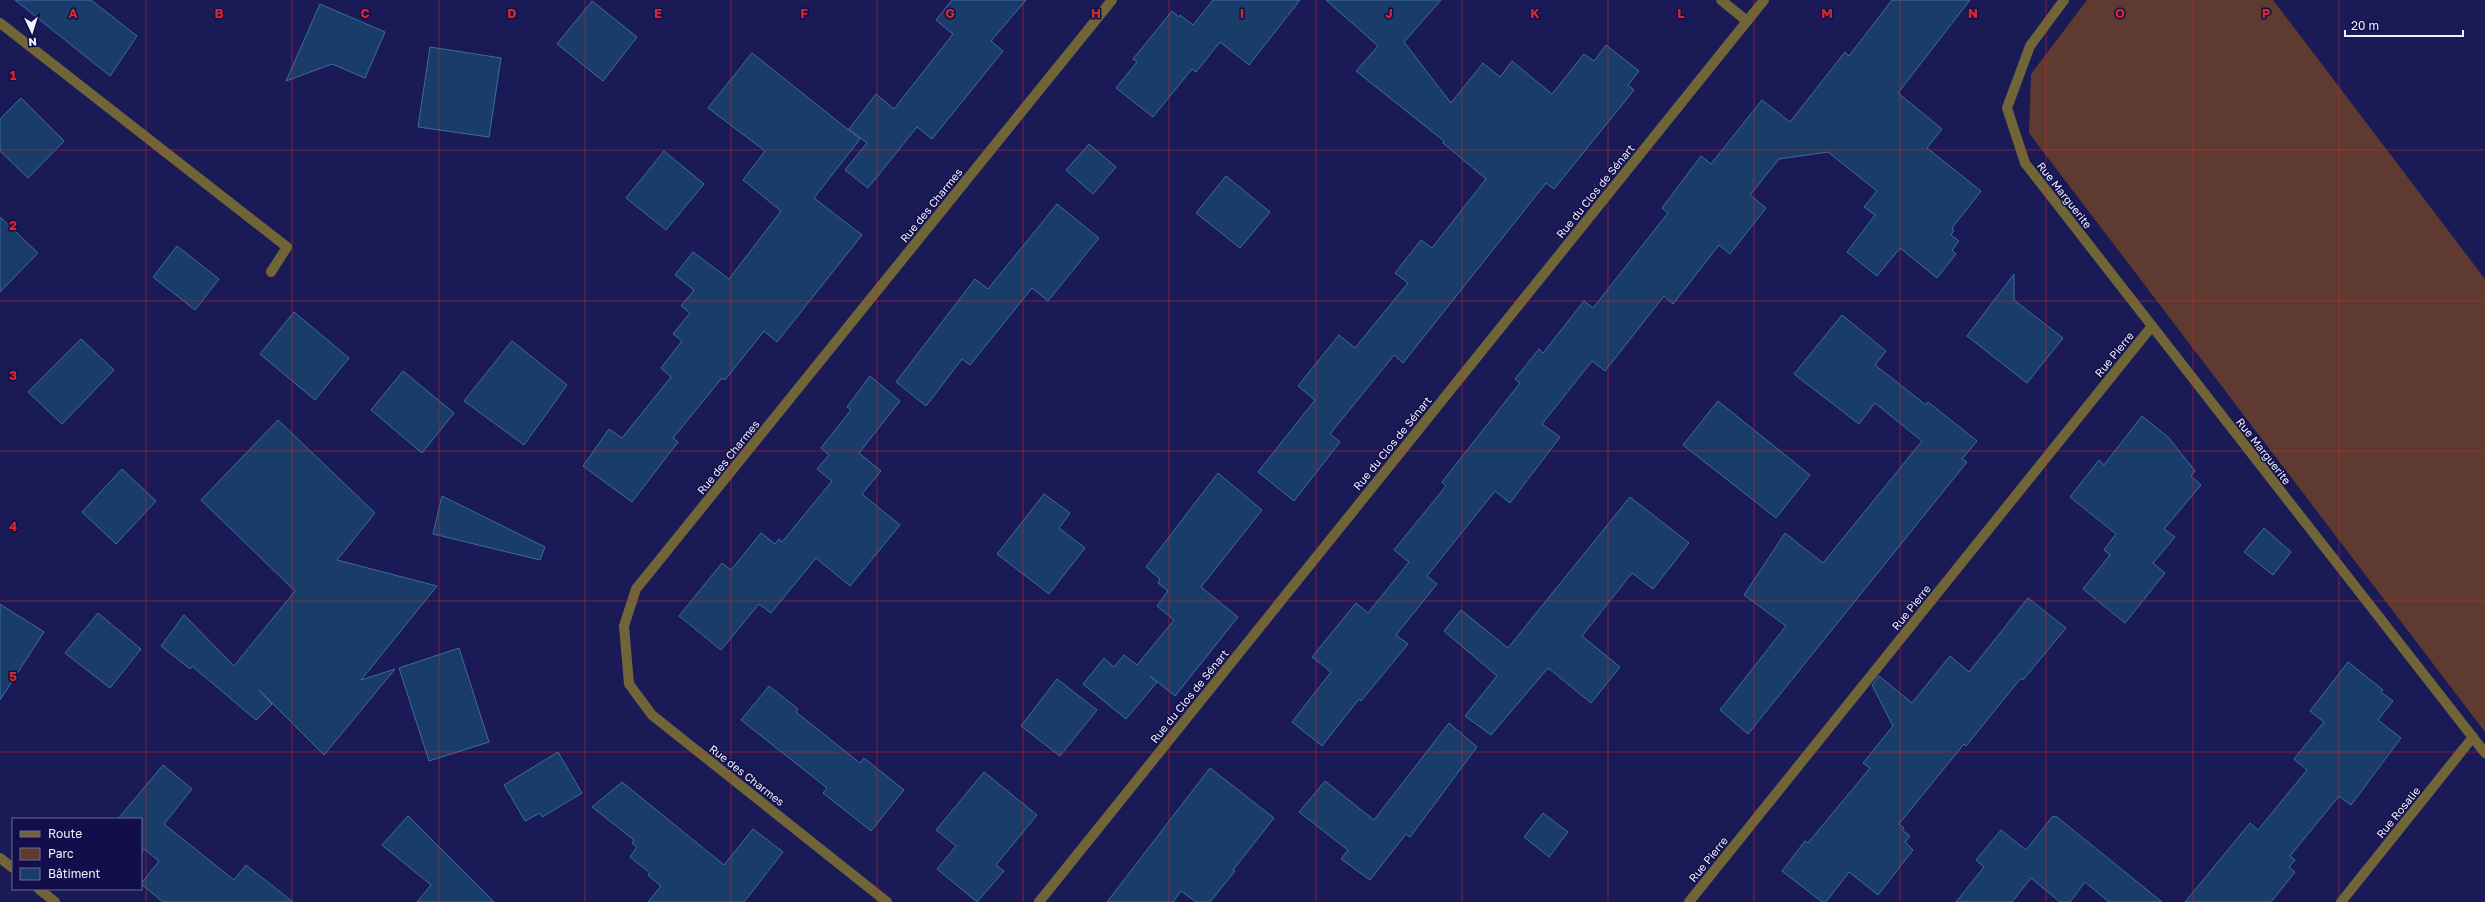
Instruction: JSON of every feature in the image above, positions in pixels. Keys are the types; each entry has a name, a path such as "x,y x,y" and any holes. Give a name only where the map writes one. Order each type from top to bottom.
{"street":[{"name":"Rue des Charmes","path":"887,902 652,715 629,684 624,626 636,589 1112,0"},
{"path":"1721,0 1746,21"},
{"name":"Rue du Clos de Sénart","path":"1039,902 1764,0"},
{"name":"Rue Marguerite","path":"2064,0 2030,46 2007,108 2025,163 2485,753"},
{"path":"0,23 287,247 271,272"},
{"name":"Rue Pierre","path":"1689,902 2152,326"},
{"name":"Rue Rosalie","path":"2341,902 2473,737"},
{"path":"0,858 12,867"},
{"path":"40,890 55,902"}],"green space":[{"path":"2087,0 2273,0 2485,279 2485,732 2029,133 2031,74"}],"building":[{"path":"15,0 91,0 137,36 110,76"},
{"path":"952,0 1026,0 991,41 1003,51 932,139 917,127 868,188 845,170 867,143 849,129 876,94 894,109 953,34 936,20"},
{"path":"1213,0 1300,0 1249,65 1220,42 1196,72 1192,69 1153,117 1116,88 1137,62 1133,59 1172,11 1193,25"},
{"path":"1326,0 1441,0 1404,42 1451,103 1483,63 1500,77 1512,61 1552,94 1584,54 1594,61 1606,45 1639,71 1628,85 1634,90 1554,189 1546,183 1403,363 1394,355 1330,434 1340,442 1294,501 1258,472 1315,400 1298,386 1339,335 1355,348 1408,283 1395,273 1421,240 1432,248 1486,179 1443,143 1444,141 1356,71 1378,46"},
{"path":"1892,0 1970,0 1898,93 1942,129 1927,148 1981,191 1952,228 1954,230 1951,235 1959,241 1952,250 1956,254 1937,278 1900,248 1877,276 1847,252 1875,215 1864,207 1877,191 1828,152 1779,159 1750,195 1766,208 1730,254 1719,245 1673,304 1664,296 1605,371 1592,361 1542,424 1560,437 1510,503 1495,491 1427,576 1437,584 1396,635 1408,644 1361,701 1359,699 1322,746 1292,722 1331,672 1312,657 1356,603 1368,613 1409,562 1394,550 1446,486 1442,482 1520,383 1515,379 1539,349 1543,353 1584,301 1593,308 1668,213 1662,208 1701,156 1711,164 1762,100 1790,122 1845,52 1849,56"},
{"path":"592,1 637,37 603,81 557,44"},
{"path":"320,4 385,32 365,78 332,64 286,81"},
{"path":"430,47 501,58 489,137 418,127"},
{"path":"752,53 860,139 814,198 862,235 777,342 764,331 725,380 722,378 673,438 678,442 632,502 583,466 609,429 622,438 671,377 661,368 682,341 673,334 690,313 681,306 694,290 675,275 693,252 729,279 781,211 743,180 765,151 708,108"},
{"path":"21,98 64,141 28,178 0,151 0,119"},
{"path":"1089,144 1116,167 1093,194 1066,170"},
{"path":"664,151 704,184 666,230 626,198"},
{"path":"1226,176 1270,212 1240,248 1196,213"},
{"path":"1057,204 1099,238 1048,301 1032,288 970,365 962,359 926,406 896,382 975,279 988,289"},
{"path":"0,217 38,253 0,292"},
{"path":"177,246 219,279 195,310 153,277"},
{"path":"2014,274 2014,300 2063,338 2027,383 1967,336"},
{"path":"294,312 349,358 315,400 260,354"},
{"path":"1842,315 1886,351 1875,365 1926,405 1928,402 1977,441 1962,459 1967,462 1748,734 1720,710 1786,626 1744,595 1785,533 1823,563 1922,441 1875,403 1859,424 1794,374"},
{"path":"81,339 114,370 62,424 28,392"},
{"path":"512,341 567,385 524,445 464,401"},
{"path":"403,371 454,413 422,453 371,410"},
{"path":"870,376 900,401 859,453 881,471 862,494 900,525 850,586 816,558 771,613 759,604 721,650 679,616 722,563 731,570 761,533 775,544 779,539 782,542 832,481 817,469 829,455 821,448 851,410 847,407"},
{"path":"1718,401 1810,475 1776,518 1683,445"},
{"path":"2142,416 2168,437 2195,471 2191,476 2201,485 2164,529 2175,537 2153,563 2165,573 2125,623 2083,589 2110,555 2104,550 2116,534 2070,497 2099,460 2104,465"},
{"path":"278,420 375,513 337,560 437,586 361,680 395,669 324,755 259,690 272,704 256,720 192,666 190,669 161,646 184,615 234,666 295,591 201,500"},
{"path":"122,469 156,501 116,544 82,512"},
{"path":"1218,473 1262,510 1201,587 1238,617 1175,696 1150,676 1157,682 1126,719 1083,684 1104,658 1114,667 1124,655 1137,665 1174,620 1157,606 1168,591 1158,583 1160,579 1146,567"},
{"path":"1044,494 1070,513 1059,528 1085,548 1049,594 997,554"},
{"path":"442,496 545,547 540,560 433,534"},
{"path":"1630,497 1689,543 1653,589 1632,573 1582,636 1620,667 1591,703 1548,668 1491,735 1465,716 1497,676 1444,631 1461,610 1508,648"},
{"path":"2264,528 2291,552 2273,575 2244,552"},
{"path":"2028,598 2066,628 2023,680 2021,678 1966,746 1964,744 1899,824 1904,828 1902,830 1910,836 1905,842 1913,850 1878,895 1849,872 1826,902 1822,902 1782,871 1805,841 1808,843 1870,768 1863,763 1893,726 1872,685 1879,676 1912,703 1950,656 1969,672"},
{"path":"0,604 44,632 0,700"},
{"path":"98,613 141,649 110,688 65,653"},
{"path":"459,648 489,742 429,761 399,668"},
{"path":"2348,662 2383,690 2381,692 2393,701 2378,720 2401,738 2351,805 2339,796 2290,856 2295,860 2289,867 2295,872 2271,902 2185,902 2250,823 2258,830 2307,770 2294,759 2324,722 2310,711"},
{"path":"1057,679 1097,710 1060,756 1021,726"},
{"path":"769,686 798,709 796,712 860,763 864,758 904,790 871,831 823,793 827,788 741,720"},
{"path":"1449,723 1477,747 1410,837 1406,834 1370,880 1341,859 1348,850 1299,812 1325,781 1374,820"},
{"path":"558,752 582,793 542,817 540,813 525,821 504,785"},
{"path":"163,765 192,789 164,824 234,880 246,865 293,902 163,902 142,885 142,883 159,861 144,849 142,852 142,818 119,818"},
{"path":"1210,768 1274,818 1233,870 1235,871 1210,902 1196,902 1181,891 1173,902 1107,902"},
{"path":"984,772 1037,815 996,865 1004,871 977,902 937,869 956,846 936,830"},
{"path":"622,782 724,865 753,829 783,852 744,902 648,902 661,886 648,875 650,873 630,857 637,847 632,843 634,840 592,807"},
{"path":"1543,813 1568,832 1549,857 1524,837"},
{"path":"408,816 494,902 417,902 431,885 382,845"},
{"path":"2053,816 2057,817 2162,902 2109,902 2085,882 2070,902 2060,902 2031,878 2012,902 1956,902 1984,867 1976,860 2001,830 2026,850"}]}
